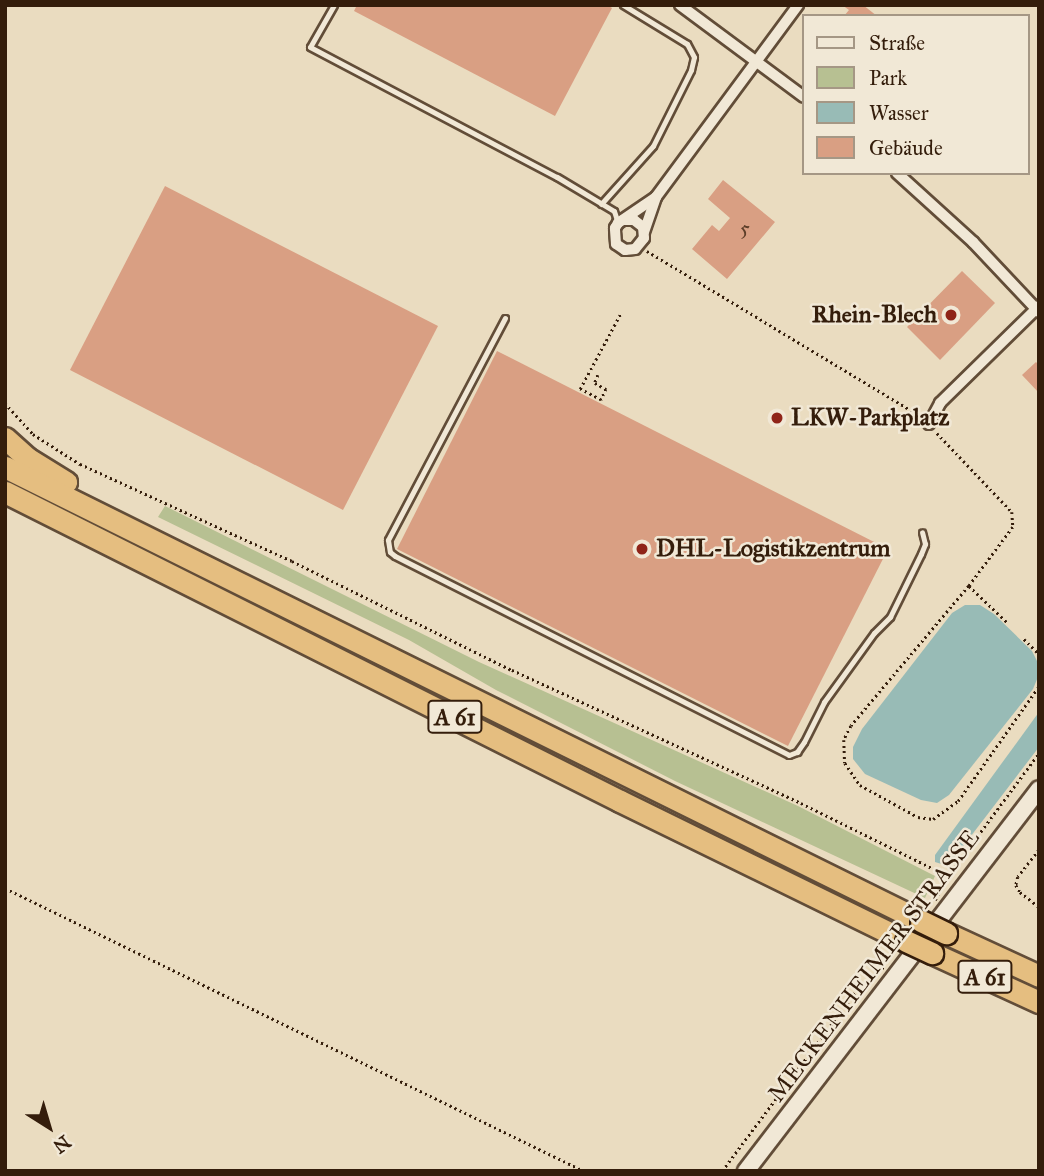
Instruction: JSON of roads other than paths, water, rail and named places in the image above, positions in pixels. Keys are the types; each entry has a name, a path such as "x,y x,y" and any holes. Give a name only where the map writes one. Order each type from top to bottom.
{"highway":[{"name":"A 61","path":"5,438 57,477 342,622 384,654"},
{"name":"A 61","path":"5,467 921,921 1039,975"},
{"name":"A 61","path":"5,492 932,953 1039,1002"}],"main road":[{"name":"MECKENHEIMER STRASSE","path":"746,1171 1039,789"}],"street":[{"path":"680,5 802,95"},
{"path":"656,197 621,222 613,233 617,244 625,250 637,247 656,197 798,5"},
{"path":"899,175 973,242 1038,309 940,403 929,425"},
{"path":"621,222 634,220 644,232"}],"lane":[{"path":"334,5 310,47 557,177 614,211 621,222"},
{"path":"601,204 653,145 691,70 694,57 687,44 623,5"},
{"path":"505,318 494,334 391,533 388,546 395,556 789,755 797,752 824,702 874,633 890,617 925,544 922,532"}],"water":[{"path":"965,605 980,605 994,614 1032,651 1038,663 1038,677 1033,689 949,795 937,803 921,800 865,774 853,759 853,747 862,729 952,613"},
{"path":"1039,712 1039,747 948,866 935,862 935,855"}],"place":[{"name":"Rhein-Blech","path":"951,315"},
{"name":"LKW-Parkplatz","path":"777,418"},
{"name":"DHL-Logistikzentrum","path":"642,549"}]}
